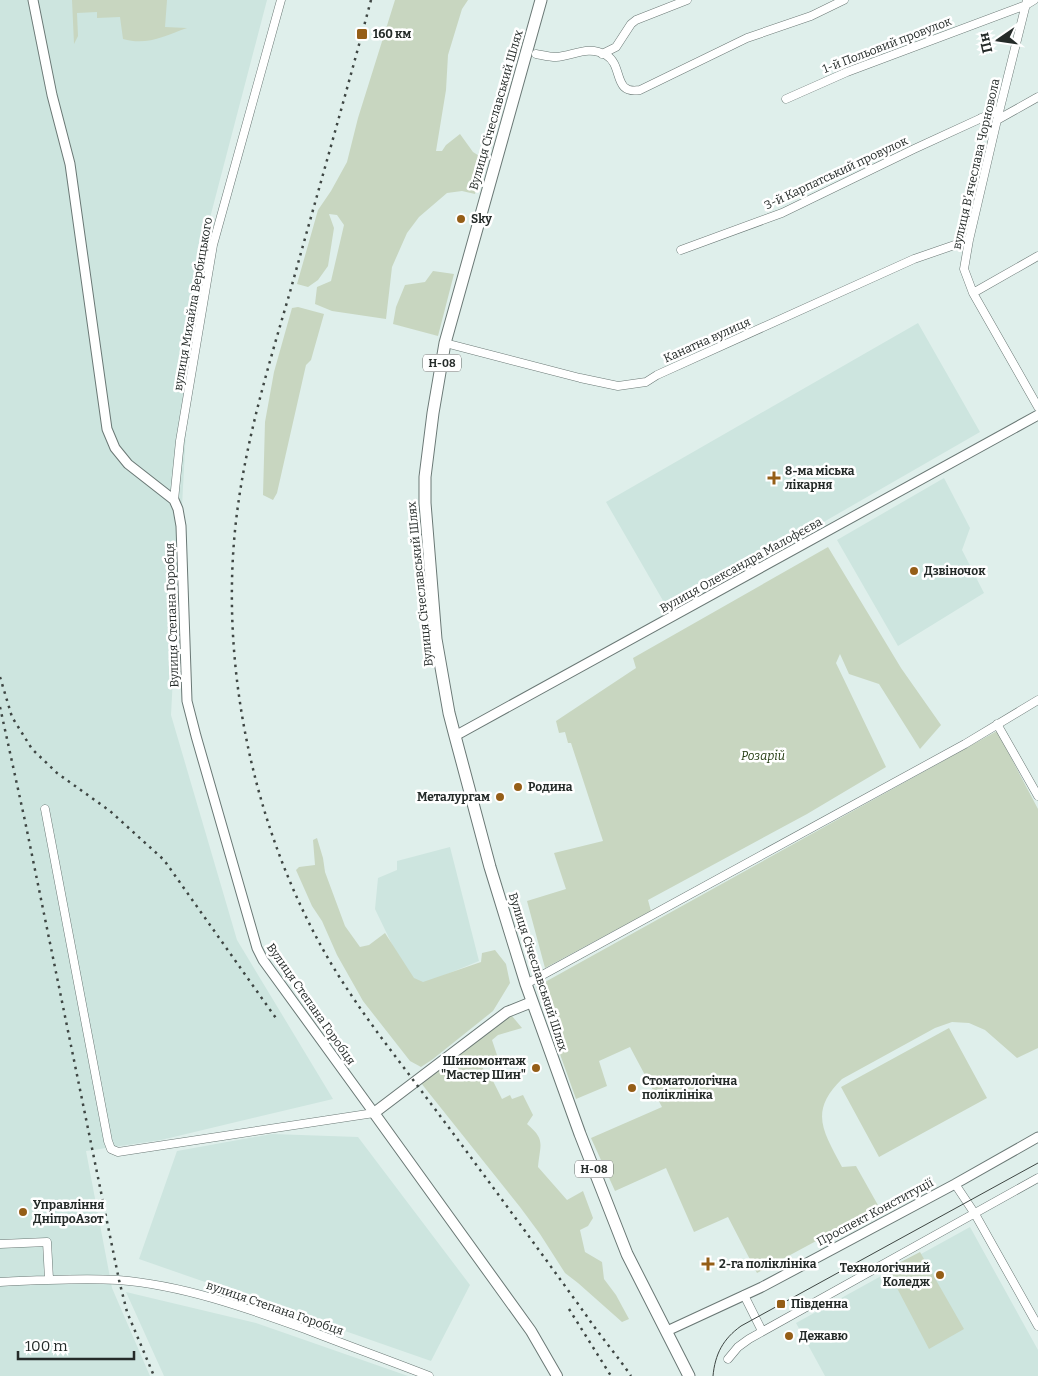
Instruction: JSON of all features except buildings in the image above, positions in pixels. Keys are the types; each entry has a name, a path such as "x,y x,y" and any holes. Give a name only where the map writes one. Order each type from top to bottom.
{"main road":[{"name":"Вулиця Січеславський Шлях","path":"541,0 445,343 427,452 425,503 436,638 449,713 455,736 490,867 532,1002 580,1134 627,1254 689,1376"},
{"path":"374,1113 507,1012 532,1002"},
{"name":"Вулиця Степана Горобця","path":"374,1113 531,1331 557,1376"}],"street":[{"path":"33,0 52,95 70,164 107,429 114,448 128,464 174,500"},
{"name":"вулиця Михайла Вербицького","path":"174,500 180,441 213,245 281,0"},
{"path":"602,54 616,47 631,24 636,20 687,0"},
{"path":"536,54 556,57 584,50 602,54 610,59 617,71 620,84 632,92 640,90 748,38 811,16 844,0"},
{"name":"1-й Польовий провулок","path":"786,99 847,72 1034,0"},
{"name":"вулиця Вʼячеслава Чорновола","path":"1026,2 999,110 964,269 973,293 1038,407"},
{"path":"997,120 1038,97"},
{"name":"3-й Карпатський провулок","path":"681,250 782,212 999,110"},
{"path":"981,118 994,134"},
{"name":"Канатна вулиця","path":"445,343 618,386 646,382 657,374 914,259 969,240"},
{"path":"973,293 1038,256"},
{"name":"Вулиця Олександра Малофєєва","path":"455,736 1038,414"},
{"name":"Вулиця Степана Горобця","path":"174,500 181,526 187,702 257,948 263,960 374,1113"},
{"path":"526,984 965,744 1038,700"},
{"path":"997,724 1038,796"},
{"path":"45,809 108,1141 111,1148 118,1152 374,1113"},
{"name":"Проспект Конституції","path":"666,1331 744,1296 955,1184 1038,1137"},
{"path":"728,1359 738,1347 762,1331 1038,1178"},
{"path":"955,1184 975,1214 1038,1326"},
{"path":"0,1244 47,1242 49,1279"},
{"name":"вулиця Степана Горобця","path":"0,1282 49,1279 119,1280 203,1295 256,1311 429,1376"},
{"path":"744,1296 762,1331"}],"shaded area":[{"path":"0,0 267,0 194,279 171,715 237,940 333,1099 161,1140 86,1151 112,1288 150,1376 0,1376"},
{"name":"8-ма міська лікарня","path":"918,323 980,432 669,611 606,502"},
{"name":"Дзвіночок","path":"944,478 970,528 962,550 984,593 898,646 837,540"},
{"path":"450,847 479,961 413,988 375,909 378,878 397,870 397,861"},
{"path":"272,1134 358,1137 470,1285 431,1361 139,1259 177,1151"},
{"name":"Технологічний Коледж","path":"970,1227 1038,1350 1038,1376 825,1376 796,1323"},
{"path":"126,1292 256,1323 408,1376 164,1376"}],"green space":[{"path":"72,0 167,0 165,27 187,28 148,41 132,41 123,39 120,17 97,18 97,12 77,13 78,36 74,44"},
{"path":"395,0 468,0 462,9 448,55 446,90 436,151 442,151 446,145 460,134 473,152 484,159 475,194 462,191 447,193 419,217 407,233 392,267 386,319 332,311 315,304 317,287 331,281 344,225 337,215 329,214 334,228 328,266 318,280 308,287 297,284 318,210 347,162 358,118"},
{"path":"433,271 454,274 438,336 393,324 396,307 405,285 425,282"},
{"path":"298,307 324,314 311,360 306,365 277,493 273,500 263,495 265,422 274,372 292,308"},
{"name":"Розарій","path":"828,547 901,668 941,725 920,749 879,684 849,674 840,654 836,663 886,767 807,814 648,900 651,911 545,968 527,901 566,889 554,853 603,841 571,743 568,743 565,732 559,733 556,721 636,668 633,658"},
{"path":"997,731 1038,809 1038,1048 1017,1058 985,1030 969,1023 952,1022 935,1028 842,1079 825,1102 822,1122 842,1167 856,1166 879,1207 757,1273 728,1217 694,1232 666,1168 615,1191 591,1138 662,1107 630,1047 599,1061 607,1086 576,1099 536,987"},
{"path":"317,838 325,872 345,926 360,947 369,945 385,933 414,978 423,982 481,962 482,953 495,950 506,964 510,983 493,1011 421,1067 410,1061 363,1001 337,955 322,921 312,906 296,870 299,867 315,865 313,840"},
{"path":"512,1016 522,1028 498,1035 492,1040 499,1061 478,1063 491,1077 502,1099 510,1095 512,1099 523,1095 533,1115 527,1124 537,1134 540,1143 538,1167 567,1200 583,1191 593,1218 588,1226 580,1230 585,1252 602,1262 604,1279 616,1295 629,1319 622,1322 565,1273 520,1207 421,1083 505,1017"},
{"path":"949,1028 987,1098 879,1157 841,1087"},
{"path":"920,1252 964,1329 929,1349 887,1269"}],"tram line":[{"path":"713,1376 721,1348 729,1336 741,1326 1038,1163"}],"railway":[{"path":"371,0 266,377 251,434 240,492 232,578 233,635 239,693 249,750 263,807 282,862 305,915 332,965 379,1034 631,1376"},
{"path":"0,677 12,717 32,749 57,773 110,811 164,860 278,1021"},
{"path":"0,707 119,1280 127,1312 154,1376"},
{"path":"569,1309 611,1376"}],"place":[{"name":"160 км","path":"362,34"},
{"name":"Sky","path":"461,219"},
{"name":"8-ма міська лікарня","path":"774,478"},
{"name":"Дзвіночок","path":"914,571"},
{"name":"Родина","path":"518,787"},
{"name":"Металургам","path":"500,797"},
{"name":"Шиномонтаж \"Мастер Шин\"","path":"536,1068"},
{"name":"Стоматологічна поліклініка","path":"632,1088"},
{"name":"Управління ДніпроАзот","path":"23,1212"},
{"name":"2-га поліклініка","path":"708,1264"},
{"name":"Технологічний Коледж","path":"940,1275"},
{"name":"Південна","path":"781,1304"},
{"name":"Дежавю","path":"789,1336"}]}
